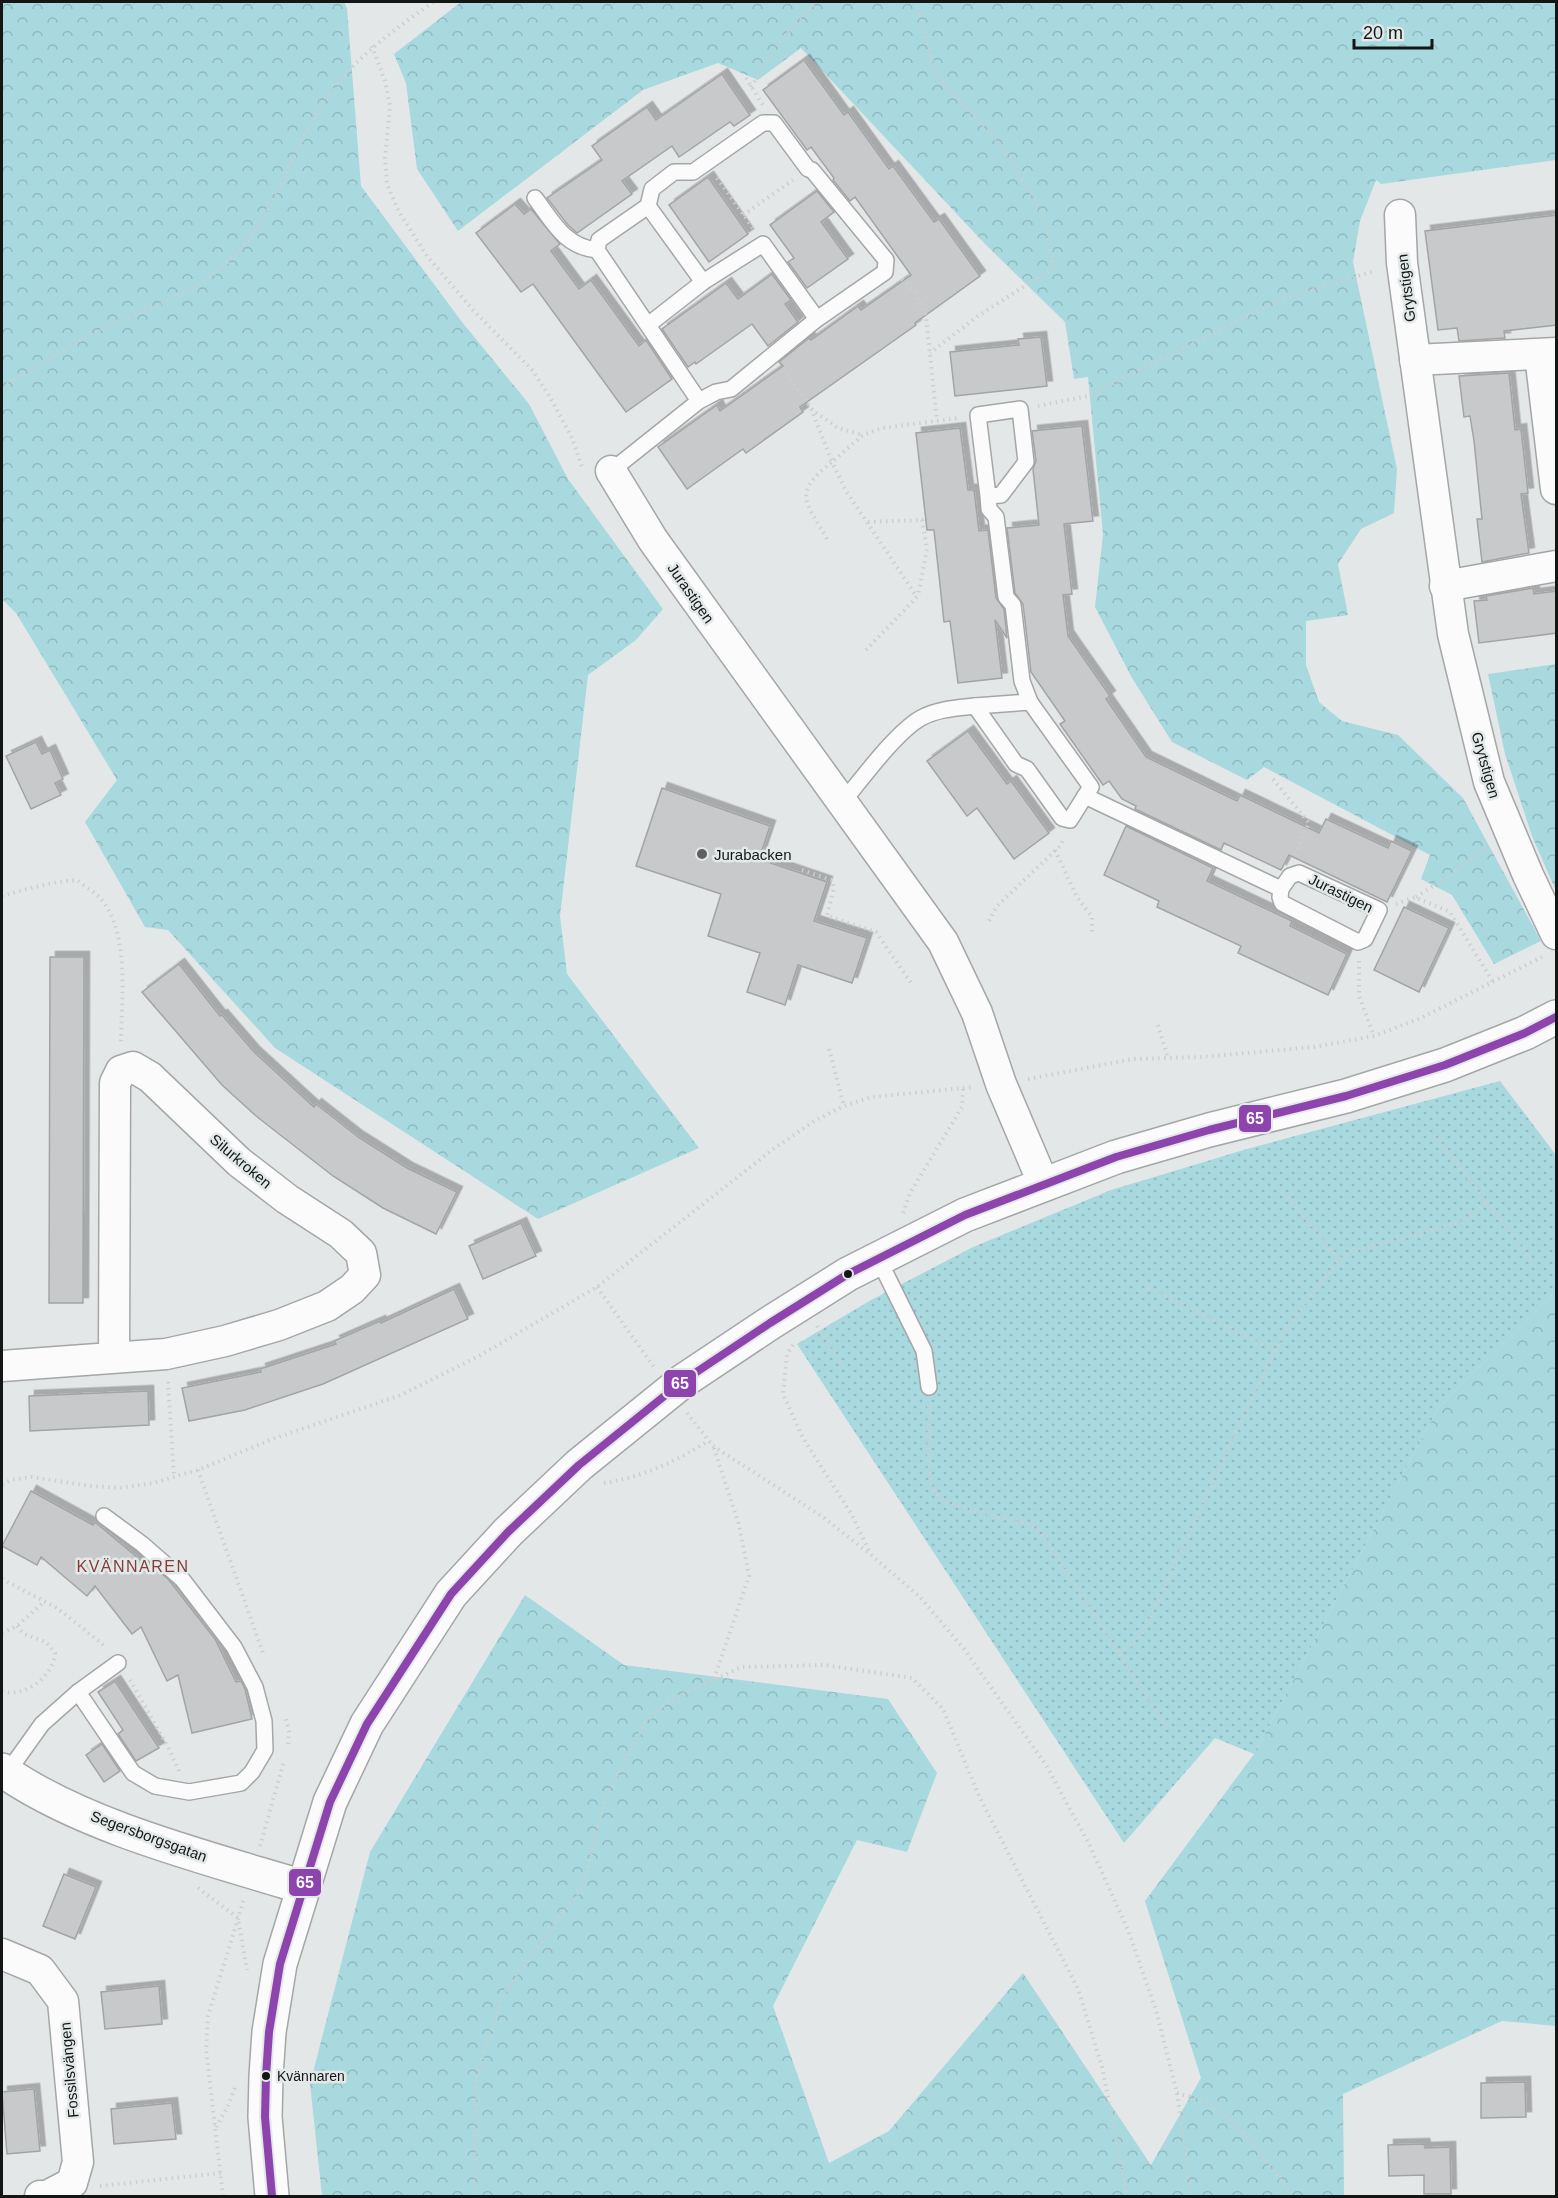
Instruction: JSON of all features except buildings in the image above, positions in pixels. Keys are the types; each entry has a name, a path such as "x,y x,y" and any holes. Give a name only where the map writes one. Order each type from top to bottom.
{"main road":[{"path":"272,2196 266,2117 269,2032 280,1964 330,1802 367,1724 451,1594 508,1532 579,1465 683,1382 770,1323 848,1274 965,1215 1116,1157 1209,1130 1346,1096 1445,1065 1525,1033 1557,1017"},
{"name":"Segersborgsgatan","path":"4,1771 60,1803 116,1827 303,1887"}],"street":[{"name":"Grytstigen","path":"1400,215 1402,263 1453,634 1489,782 1528,875 1551,945"},
{"path":"1415,360 1548,354 1557,489"},
{"name":"Jurastigen","path":"611,471 653,540 943,942 977,1013 1001,1084 1044,1185"},
{"path":"1445,586 1557,566"},
{"name":"Silurkroken","path":"2,1366 166,1354 225,1341 327,1306 352,1289 365,1275 362,1253 341,1233 287,1199 239,1162 150,1077 133,1068 121,1071"},
{"path":"114,1357 115,1083 121,1071"},
{"name":"Fossilsvängen","path":"2,1953 40,1970 63,2001 78,2162 72,2183"},
{"path":"40,2196 47,2196 72,2183"}],"lane":[{"path":"699,401 597,250 599,240 648,206 652,189 674,172 693,172 763,123 774,123 808,169 812,170 886,260"},
{"path":"535,198 564,237 583,249 597,250"},
{"path":"648,206 703,282"},
{"path":"648,326 703,282 763,243 817,320"},
{"name":"Jurastigen","path":"611,471 699,401 716,392 731,389 817,320 885,272 886,260"},
{"path":"975,706 1016,764 1027,769 1062,818 1070,820 1090,787 1030,702 1022,681 1013,605 1006,597 996,517 989,509 978,415 1020,409 1026,462 1001,495 988,496"},
{"path":"842,803 891,746 921,718 946,710 1030,702"},
{"name":"Jurastigen","path":"1085,796 1285,882"},
{"name":"Jurastigen","path":"1299,873 1378,910 1365,939 1358,942 1282,903 1280,897 1285,882 1299,873"},
{"path":"878,1258 924,1351 929,1387"},
{"path":"78,1692 133,1773 155,1786 189,1792 241,1783 252,1773 265,1750 264,1720 255,1687 234,1647 182,1579 142,1544 104,1516"},
{"path":"4,1771 42,1724 78,1692 118,1663"}],"path":[{"path":"2,387 89,335 169,302 201,284 231,260 248,241 269,208 308,128 326,98 372,46 433,2"},
{"path":"752,87 783,38 817,2"},
{"path":"919,2 920,16 936,75 1001,145 1044,216 1054,267 978,316 930,353"},
{"path":"706,162 763,243"},
{"path":"743,215 808,169"},
{"path":"886,260 915,293 926,316 937,420"},
{"path":"1020,409 1088,396 1282,300 1402,263"},
{"path":"772,356 811,408 846,491 917,597"},
{"path":"811,408 838,428 863,435"},
{"path":"827,539 805,501 806,490 814,476 863,435 882,428 978,415"},
{"path":"863,652 917,597 927,549 922,520 868,522"},
{"path":"1273,779 1309,823 1285,882"},
{"path":"989,921 996,907 1061,845 1070,820"},
{"path":"1378,910 1415,897 1452,874 1509,829"},
{"path":"1055,850 1077,897 1092,917 1092,932"},
{"path":"802,870 832,880 834,888 827,916 876,932 911,983"},
{"path":"2,896 40,886 77,881 96,893 108,910 117,927 122,957 121,1071"},
{"path":"1415,897 1450,912 1493,982"},
{"path":"2,1484 31,1477 120,1488 153,1483 198,1470 270,1440 401,1395 479,1356 597,1287 776,1148 816,1120 844,1106 872,1097 1001,1084 1133,1059 1314,1047 1374,1036 1421,1018 1493,982 1551,945"},
{"path":"1359,962 1359,996 1374,1036"},
{"path":"1158,1025 1168,1058"},
{"path":"830,1049 844,1106"},
{"path":"903,1213 910,1193 962,1107 963,1089"},
{"path":"1435,1135 1531,1260"},
{"path":"1288,1197 1339,1260"},
{"path":"1119,1652 1132,1645 1143,1632 1283,1333 1339,1260 1351,1252 1462,1222 1487,1203"},
{"path":"597,1287 660,1375"},
{"path":"1149,1288 1274,1350"},
{"path":"809,1329 815,1324 842,1363"},
{"path":"796,1340 787,1354 783,1394 803,1438 852,1515 870,1554"},
{"path":"166,1354 174,1476"},
{"path":"929,1387 930,1475 935,1492 948,1502 1030,1524 1041,1532 1166,1726"},
{"path":"682,1406 713,1446 823,1517 920,1597 964,1649 1046,1765 1090,1846 1128,1930 1156,2010 1177,2093 1191,2196"},
{"path":"600,1484 652,1472 678,1460 708,1441"},
{"path":"713,1446 739,1525 749,1576 714,1679"},
{"path":"198,1470 266,1661"},
{"path":"2,1633 17,1626 45,1601"},
{"path":"2,1691 11,1694 26,1689 45,1675 55,1660 55,1653 46,1642 24,1634 17,1626"},
{"path":"475,2196 476,2082 502,1996 583,1886 604,1803 646,1722 669,1701 741,1667 825,1665 912,1678 944,1709 979,1796 1078,1989 1102,2067 1127,2196"},
{"path":"223,2196 206,2049 208,2016 287,1750 289,1732 285,1717"},
{"path":"1177,2093 1206,2102 1228,2116 1277,2174 1292,2196"},
{"path":"72,2183 93,2187 220,2173"}],"green space":[{"path":"2,2 344,2 347,8 361,186 462,322 529,404 568,479 663,609 636,640 588,675 560,916 567,974 699,1148 538,1219 275,1048 168,930 145,927 85,822 117,780 16,613 2,599"},
{"path":"461,2 1556,2 1556,160 1381,184 1376,180 1360,221 1353,262 1397,469 1394,513 1361,529 1338,564 1348,615 1306,621 1306,665 1319,702 1342,721 1398,735 1463,798 1541,941 1494,964 1452,895 1421,879 1430,855 1264,767 1247,780 1172,742 1132,678 1095,607 1103,534 1088,377 1074,379 1065,322 985,244 801,48 758,80 718,63 643,90 458,231 417,169 406,83 394,54"},
{"path":"1556,664 1556,891 1532,836 1505,754 1488,674"},
{"path":"1500,1081 1556,1155 1556,1291 1438,1408 1254,1754 1215,1738 1124,1843 797,1344 871,1300 973,1247 1111,1190 1247,1149"},
{"path":"1556,1291 1556,2026 1502,2021 1343,2094 1344,2196 322,2196 310,2084 370,1852 525,1595 624,1665 888,1699 937,1773 907,1852 857,1840 773,2006 829,2163 889,2131 1023,1973 1151,2165 1201,2078 1145,1901 1254,1754 1438,1408"}],"transit line":[{"name":"65","path":"272,2196 265,2117 269,2032 280,1964 330,1802 367,1724 451,1594 508,1532 579,1465 683,1381 770,1323 848,1274 965,1215 1116,1157 1209,1130 1346,1096 1445,1065 1525,1033 1556,1017"}],"place":[{"name":"Jurabacken","path":"702,854"},
{"name":"Kvännaren","path":"266,2076"}],"district":[{"name":"KVÄNNAREN","path":"133,1566"}]}
